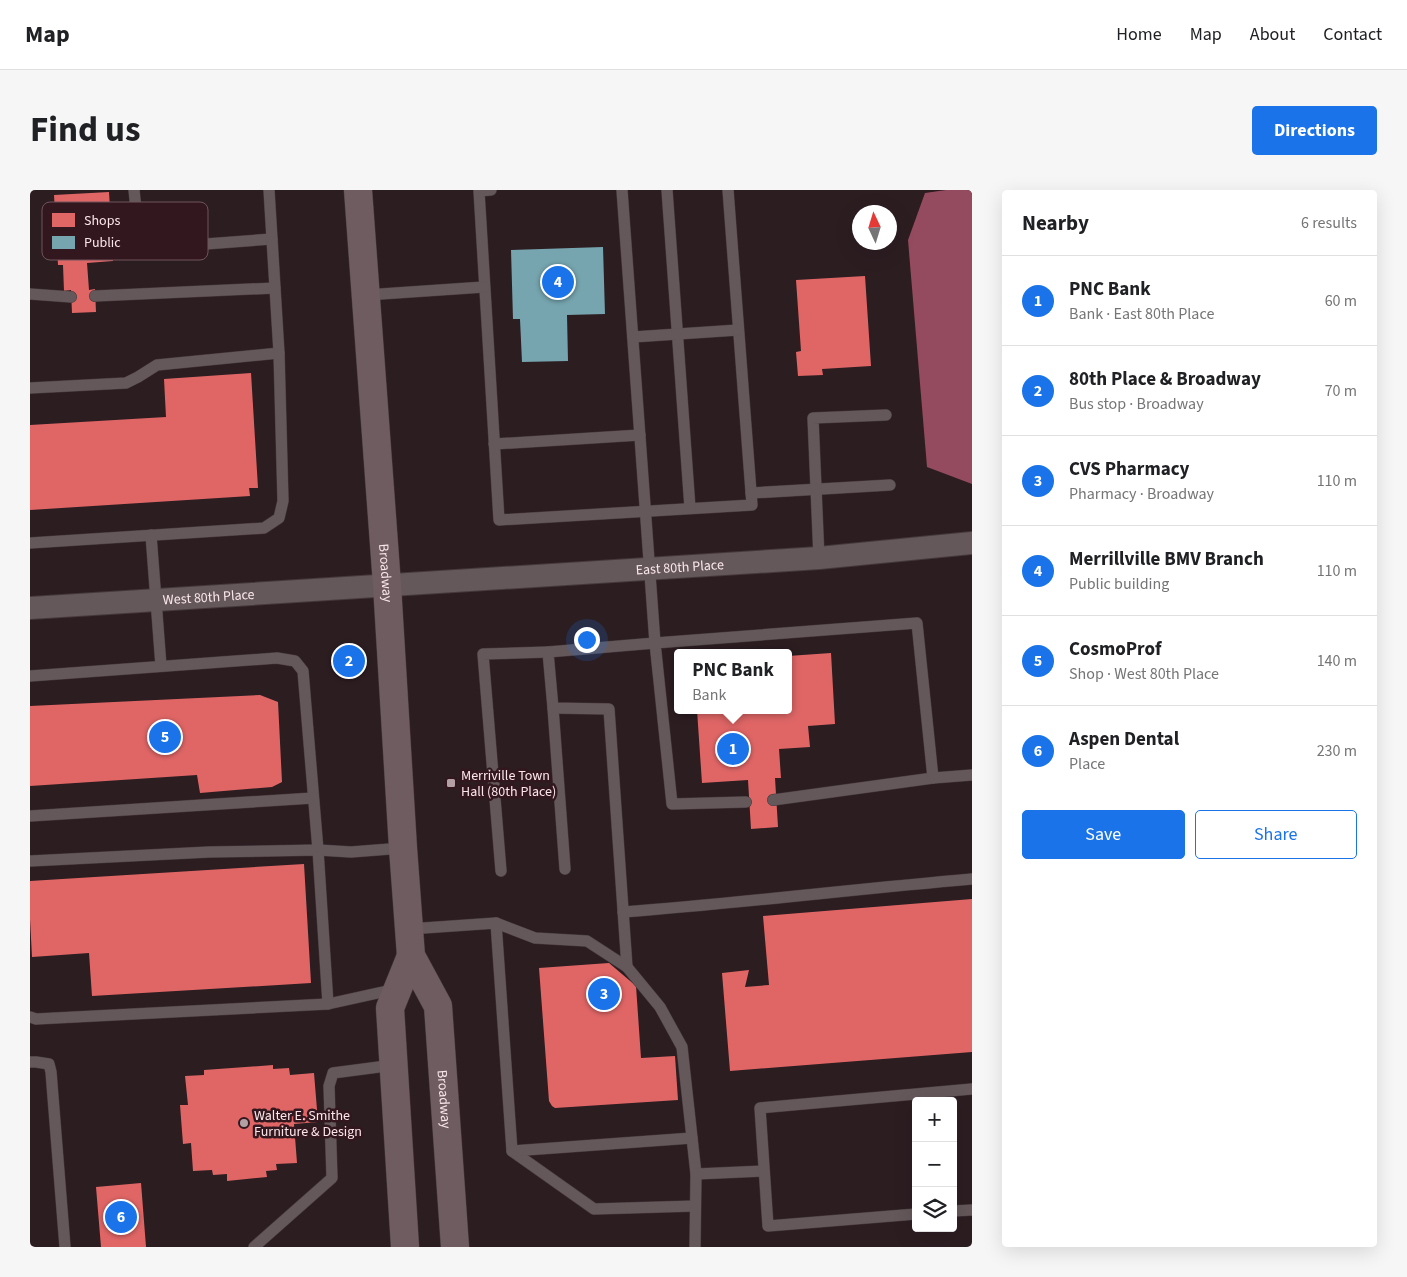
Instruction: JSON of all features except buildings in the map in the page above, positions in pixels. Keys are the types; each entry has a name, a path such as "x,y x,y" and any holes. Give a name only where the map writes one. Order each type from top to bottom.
{"main road":[{"name":"Broadway","path":"358,190 387,585 411,956 438,1006 455,1247"},
{"name":"Broadway","path":"406,1247 390,1008 411,956"}],"street":[{"name":"East 80th Place","path":"387,585 819,558 972,543"},
{"name":"West 80th Place","path":"30,608 387,585"}],"lane":[{"path":"30,542 264,528 279,518 283,502 279,353 269,190"},
{"path":"491,190 479,191 499,520 752,504 728,190"},
{"path":"622,190 655,643 672,804 746,802"},
{"path":"667,190 690,508"},
{"path":"208,244 272,239"},
{"path":"366,295 484,287"},
{"path":"95,296 275,288"},
{"path":"30,294 71,297"},
{"path":"633,337 738,330"},
{"path":"30,388 126,383 157,365 279,353"},
{"path":"819,558 814,418 886,415"},
{"path":"494,444 640,435"},
{"path":"751,493 890,485"},
{"path":"151,535 161,666"},
{"path":"501,870 483,654 548,652 918,623 933,778"},
{"path":"548,652 554,708 565,868"},
{"path":"30,676 277,658 295,661 303,671 318,850 328,1004"},
{"path":"554,708 609,709 627,967"},
{"path":"773,800 972,774"},
{"path":"30,816 314,798"},
{"path":"30,861 209,852 318,850 351,852 403,848"},
{"path":"623,912 972,879"},
{"path":"496,923 512,1152"},
{"path":"409,929 496,923 535,938 588,942 627,967 660,1007 682,1047 696,1174 695,1247"},
{"path":"30,1017 36,1019 328,1004 398,988"},
{"path":"30,1062 49,1064 51,1072 65,1247"},
{"path":"254,1247 332,1178 329,1086 334,1073 394,1065"},
{"path":"912,1214 768,1226 760,1108 972,1089"},
{"path":"512,1152 692,1138"},
{"path":"512,1152 594,1209 695,1206"},
{"path":"696,1174 764,1171"},
{"path":"957,1212 972,1210"}],"shaded area":[{"path":"946,190 972,190 972,484 927,467 908,240 925,193"}],"place":[{"name":"Merrillville BMV Branch","path":"558,282"},
{"name":"80th Place & Broadway","path":"349,661"},
{"name":"CosmoProf","path":"165,737"},
{"name":"PNC Bank","path":"733,749"},
{"name":"Merriville Town Hall (80th Place)","path":"451,783"},
{"name":"CVS Pharmacy","path":"604,994"},
{"name":"Walter E. Smithe Furniture & Design","path":"244,1123"},
{"name":"Aspen Dental","path":"121,1217"}]}
